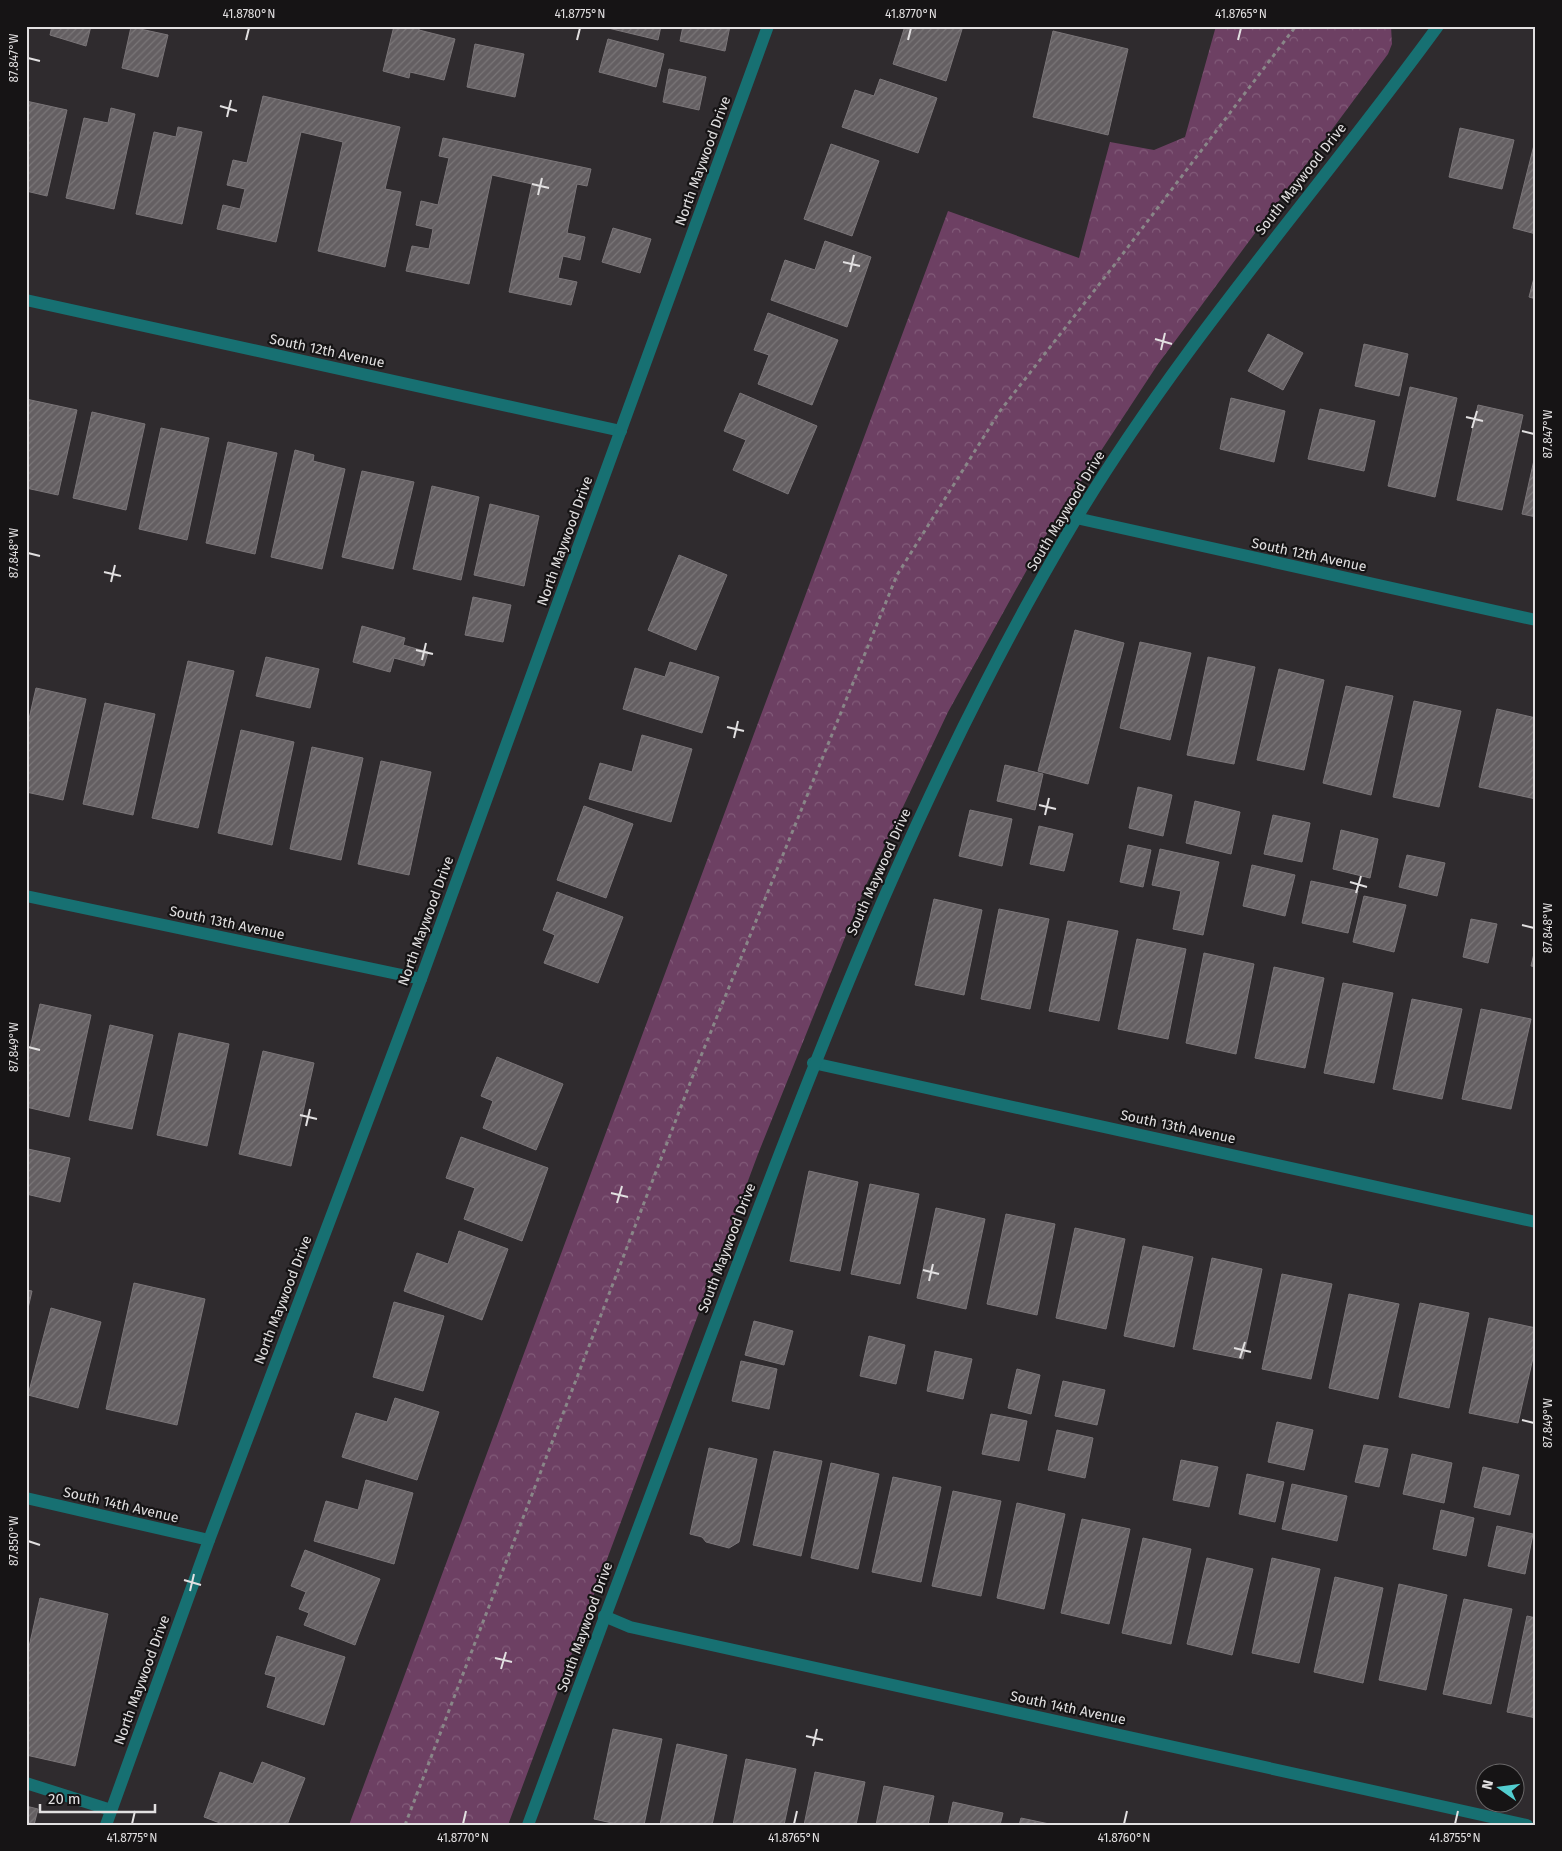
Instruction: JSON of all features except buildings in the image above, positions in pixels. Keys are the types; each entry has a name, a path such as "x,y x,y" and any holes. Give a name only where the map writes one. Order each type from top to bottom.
{"street":[{"name":"North Maywood Drive","path":"106,1825 209,1540 421,979 768,26"},
{"name":"South Maywood Drive","path":"528,1825 604,1616 813,1062 889,881 970,711 1076,518 1134,430 1231,293 1438,26"},
{"name":"South 12th Avenue","path":"26,300 621,431"},
{"name":"South 12th Avenue","path":"1076,518 1536,620"},
{"name":"South 13th Avenue","path":"26,896 421,979"},
{"name":"South 13th Avenue","path":"813,1062 1536,1222"},
{"name":"South 14th Avenue","path":"26,1498 209,1540"},
{"name":"South 14th Avenue","path":"604,1616 640,1629 1527,1825"},
{"path":"26,1783 111,1810"}],"path":[{"path":"406,1825 692,1078 897,575 1000,411 1112,268 1296,26"}],"green space":[{"path":"1216,26 1391,26 1392,44 1388,54 1158,364 1049,530 948,712 866,885 758,1154 508,1825 349,1825 948,211 1079,258 1110,142 1154,150 1185,137"}]}
